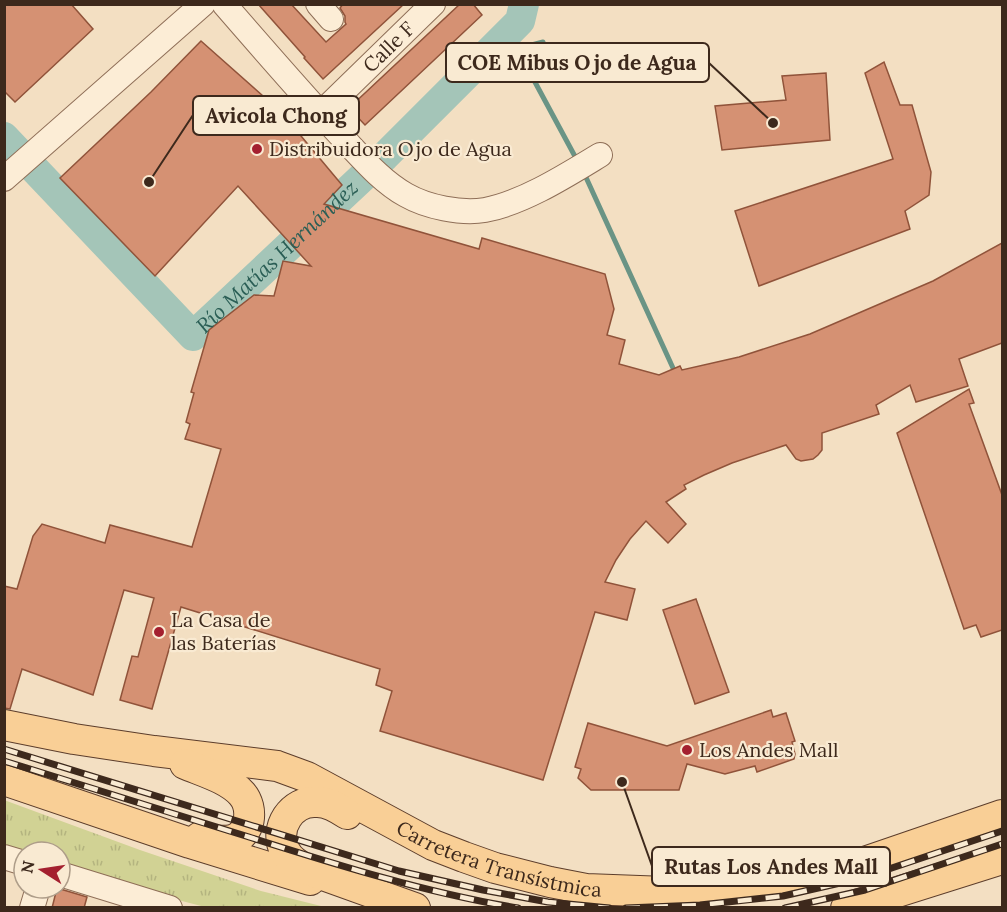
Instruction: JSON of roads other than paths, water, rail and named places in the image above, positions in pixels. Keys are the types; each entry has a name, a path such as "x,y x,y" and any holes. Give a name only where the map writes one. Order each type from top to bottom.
{"main road":[{"name":"Carretera Transístmica","path":"4,725 74,739 277,766 307,777 433,845 495,868 586,889 666,892 720,888 853,866 1002,815"},
{"path":"69,802 210,840 232,840 243,833 250,816 247,800 243,794 226,782 154,751"},
{"path":"4,780 190,843 405,908"},
{"path":"415,908 316,874 297,864 285,851 280,836 291,811 309,801 324,802 438,861 477,871 544,880"},
{"path":"846,908 1002,859"}],"street":[{"path":"10,174 203,4"},
{"path":"224,4 320,114 361,157 387,183 408,196 438,208 460,211 484,210 508,204 598,157"},
{"name":"Calle F","path":"320,114 433,4"},
{"path":"72,878 170,908"}],"waterway":[{"name":"Río Matías Hernández","path":"4,137 193,336 385,156 520,21 524,4"},
{"path":"543,42 524,47 529,71 578,162"},
{"path":"584,173 673,368"}],"railway":[{"path":"4,749 399,871 548,902 609,908"},
{"path":"4,761 349,868 450,895 518,908"},
{"path":"626,908 700,905 783,896 862,878 1002,831"},
{"path":"785,908 865,890 1002,844"}],"place":[{"name":"COE Mibus Ojo de Agua","path":"773,123"},
{"name":"Distribuidora Ojo de Agua","path":"257,149"},
{"name":"Avicola Chong","path":"149,182"},
{"name":"La Casa de las Baterías","path":"159,632"},
{"name":"Los Andes Mall","path":"687,750"},
{"name":"Rutas Los Andes Mall","path":"622,782"}]}
